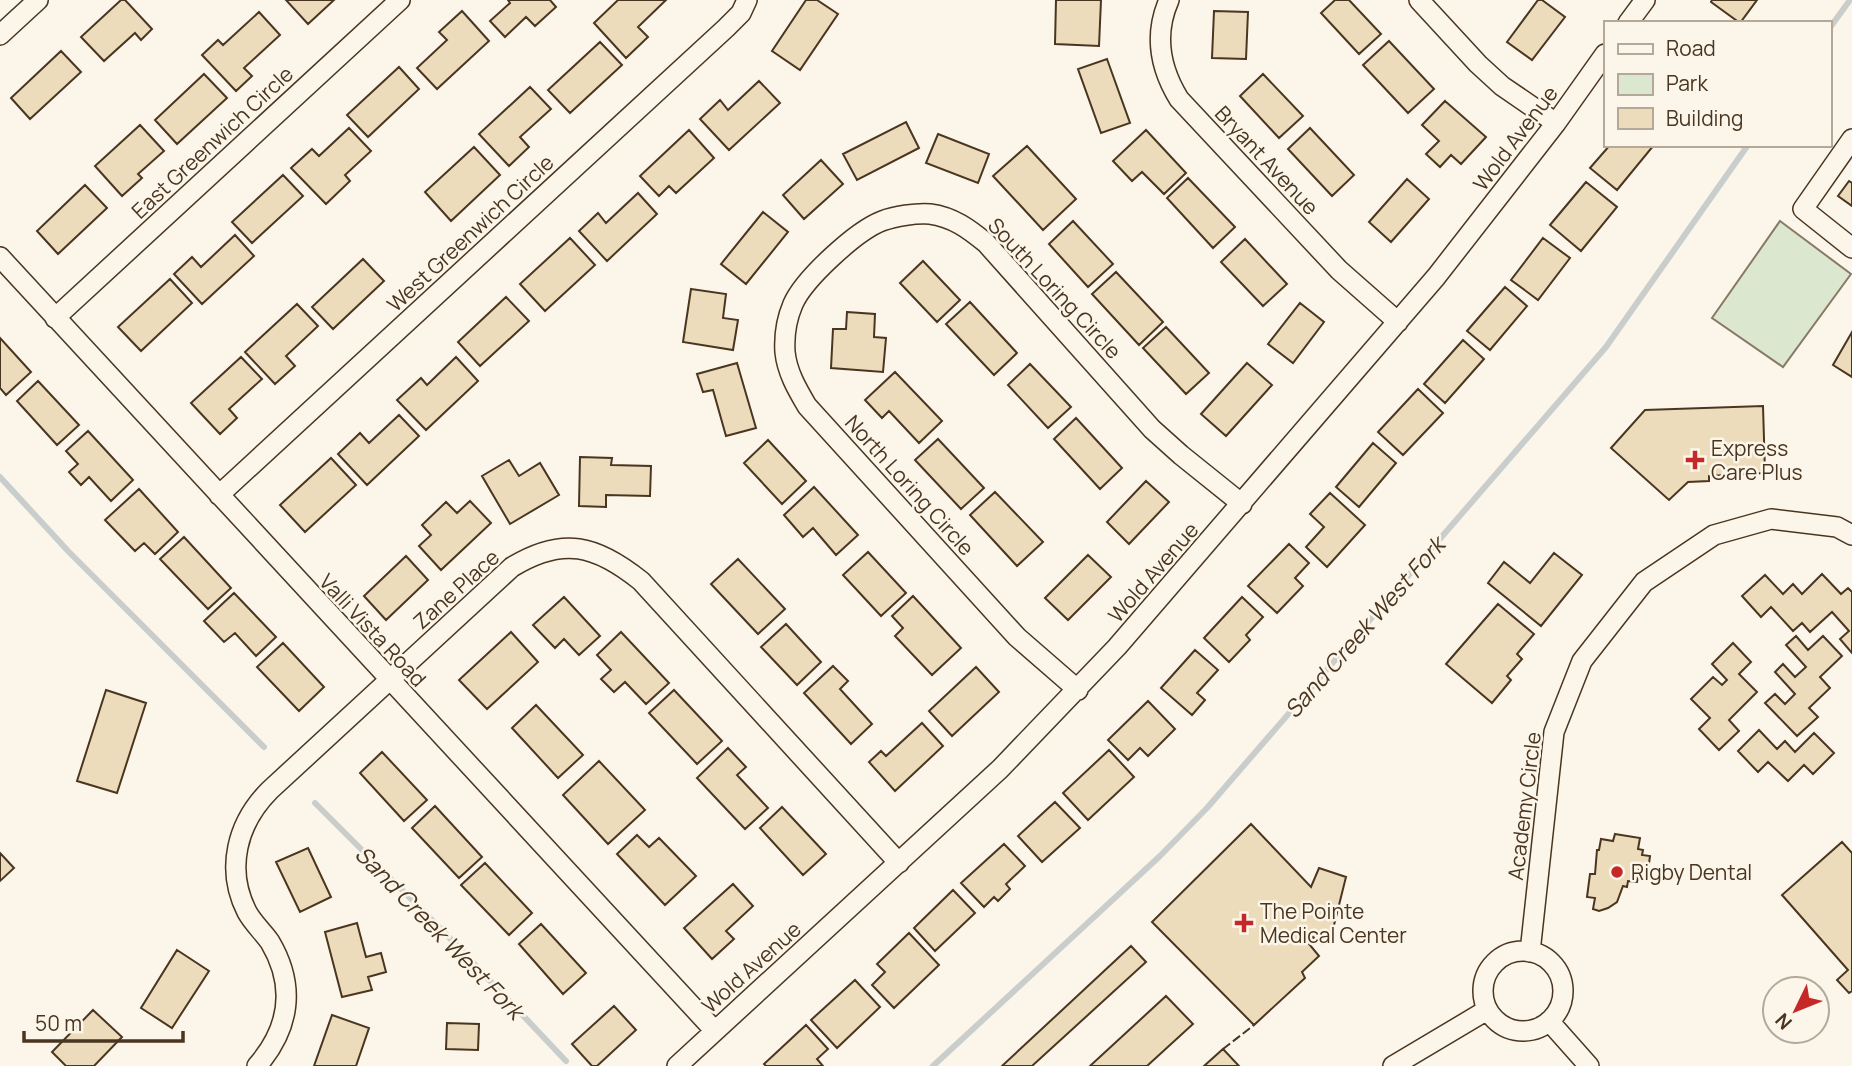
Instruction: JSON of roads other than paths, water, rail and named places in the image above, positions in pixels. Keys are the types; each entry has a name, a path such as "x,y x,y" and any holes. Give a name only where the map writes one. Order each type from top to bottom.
{"street":[{"path":"0,34 38,0"},
{"name":"East Greenwich Circle","path":"55,318 400,0"},
{"name":"West Greenwich Circle","path":"219,495 726,28 741,13 747,0"},
{"name":"Bryant Avenue","path":"1169,0 1160,34 1162,59 1168,80 1179,99 1339,270 1398,322"},
{"path":"1419,0 1502,86 1556,123"},
{"path":"1629,21 1644,0"},
{"name":"Wold Avenue","path":"677,1066 1000,769 1078,690 1437,277 1556,123 1604,55"},
{"path":"1852,139 1803,209 1852,248"},
{"name":"South Loring Circle","path":"809,279 864,231 883,221 927,214 948,218 965,226 986,243 1152,429 1181,456 1242,504"},
{"name":"Valli Vista Road","path":"0,257 715,1031"},
{"name":"North Loring Circle","path":"809,279 793,304 786,327 785,352 793,380 807,406 1017,637 1078,690"},
{"name":"Academy Circle","path":"1530,952 1555,732 1582,661 1589,651 1644,582 1714,534 1771,519 1837,527 1852,535"},
{"name":"Zane Place","path":"257,1066 278,1034 286,1009 286,983 280,961 239,895 235,873 242,829 254,808 270,790 512,567 531,555 550,549 571,547 597,554 621,565 641,581 899,863"},
{"path":"1516,951 1530,952 1553,965 1562,984 1562,997 1558,1011 1549,1021 1522,1031 1508,1028 1496,1021 1487,1010 1483,995 1484,981 1489,968 1499,959 1516,951"},
{"path":"1393,1066 1487,1010"},
{"path":"1549,1021 1589,1066"}],"waterway":[{"name":"Sand Creek West Fork","path":"1831,26 1850,0"},
{"name":"Sand Creek West Fork","path":"933,1066 1160,856 1207,808 1606,347 1747,147"},
{"path":"0,477 68,551 264,747"},
{"name":"Sand Creek West Fork","path":"315,803 444,932 566,1061"}],"place":[{"name":"Express Care Plus","path":"1695,460"},
{"name":"Rigby Dental","path":"1617,872"},
{"name":"The Pointe Medical Center","path":"1244,923"}]}
